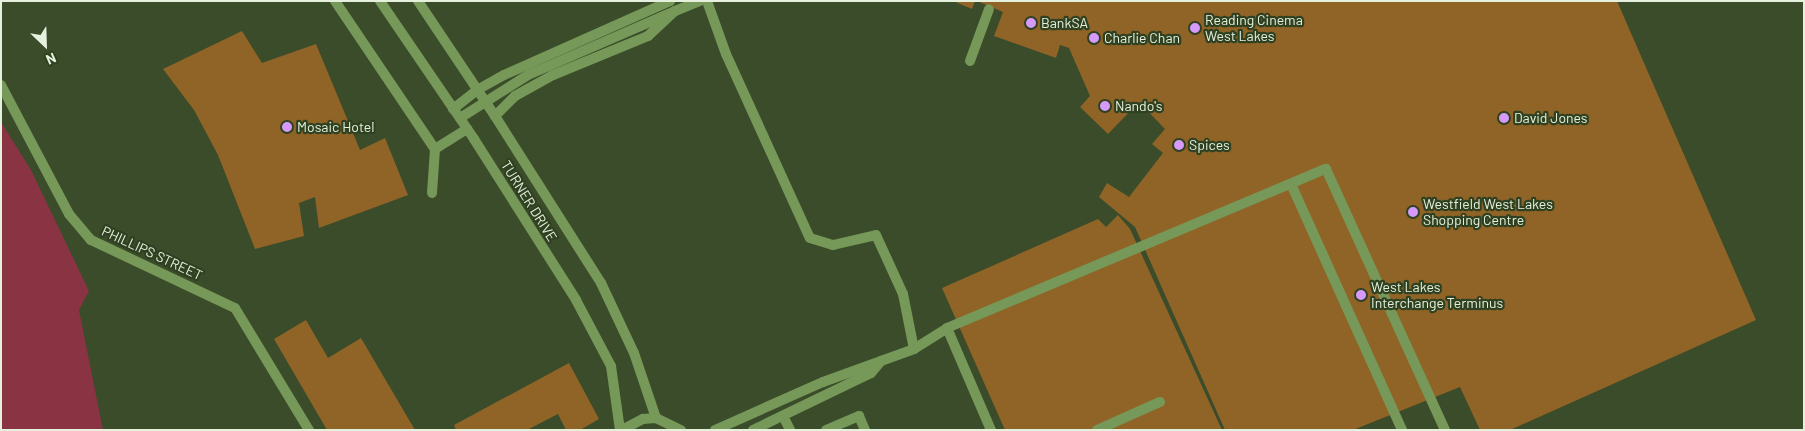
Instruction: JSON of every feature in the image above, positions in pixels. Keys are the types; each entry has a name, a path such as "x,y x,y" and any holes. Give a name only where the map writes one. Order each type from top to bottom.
{"street":[{"path":"335,1 435,150 432,193"},
{"name":"TURNER DRIVE","path":"380,1 467,128 576,300 611,366 621,430"},
{"name":"TURNER DRIVE","path":"418,1 486,102 601,283 634,353 656,418"},
{"path":"453,109 477,90 673,6 700,1"},
{"path":"707,1 726,54 810,238 833,245 876,235 903,294 914,349"},
{"path":"460,118 528,75 673,6"},
{"path":"495,116 515,96 553,75 648,36 673,6"},
{"path":"970,61 989,9"},
{"name":"PHILLIPS STREET","path":"1,85 69,214 91,240 235,308 309,430"},
{"path":"435,150 467,128"},
{"path":"715,430 882,360 914,349 947,328 1326,169 1444,430"},
{"path":"1291,184 1402,430"},
{"path":"947,328 991,430"},
{"path":"753,430 871,373 882,360"},
{"path":"1097,430 1160,402"},
{"path":"783,416 790,430"},
{"path":"826,430 859,416 865,430"},
{"path":"621,430 643,419 656,418 681,430"}],"shaded area":[{"path":"1,122 31,170 89,291 79,310 103,430 1,430"}],"building":[{"path":"953,1 975,1 972,9"},
{"name":"Westfield West Lakes Shopping Centre","path":"977,1 1617,1 1756,320 1510,430 1480,430 1460,387 1353,430 1225,430 1135,227 1099,197 1107,183 1129,197 1163,153 1152,144 1165,129 1139,102 1108,134 1080,107 1090,96 1069,48 1060,45 1056,58 994,36 1003,12"},
{"path":"242,31 262,63 316,44 360,150 385,138 408,195 319,228 315,197 299,203 304,236 255,249 218,155 194,110 163,69"},
{"path":"1118,215 1130,229 1222,430 1005,430 942,288 1098,219 1106,227"},
{"path":"306,320 328,358 361,338 415,430 327,430 274,339"},
{"path":"569,363 599,419 580,430 566,430 558,414 527,430 456,430 454,425"}],"place":[{"name":"BankSA","path":"1031,23"},
{"name":"Reading Cinema West Lakes","path":"1195,28"},
{"name":"Charlie Chan","path":"1094,38"},
{"name":"Nando's","path":"1105,106"},
{"name":"David Jones","path":"1504,118"},
{"name":"Mosaic Hotel","path":"287,127"},
{"name":"Spices","path":"1179,145"},
{"name":"Westfield West Lakes Shopping Centre","path":"1413,212"},
{"name":"West Lakes Interchange Terminus","path":"1361,295"}]}
